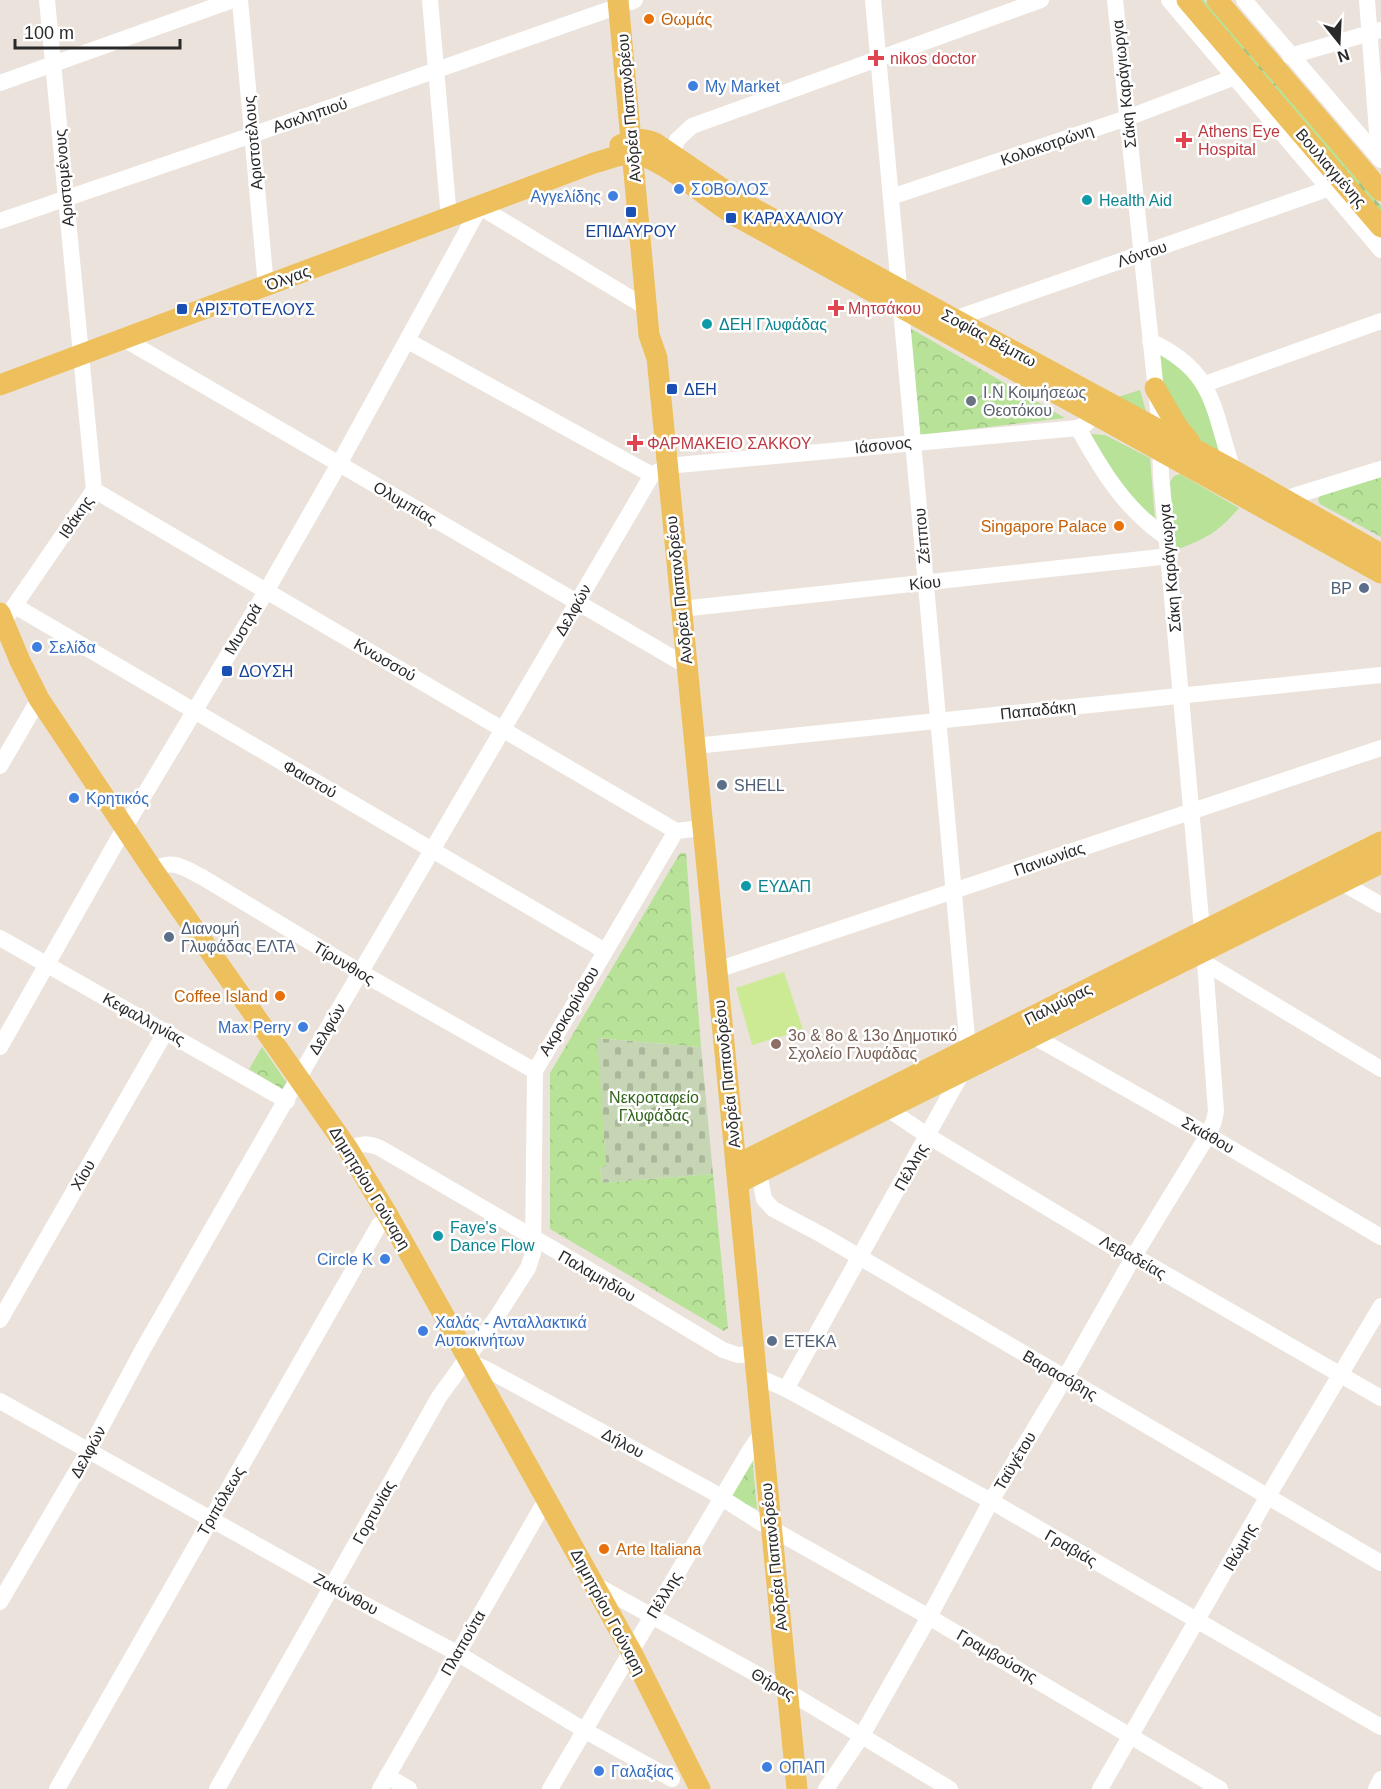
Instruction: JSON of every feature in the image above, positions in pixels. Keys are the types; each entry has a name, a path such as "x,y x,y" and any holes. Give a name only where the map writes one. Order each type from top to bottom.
{"main road":[{"name":"Βουλιαγμένης","path":"1187,0 1381,226"},
{"name":"Βουλιαγμένης","path":"1217,0 1381,191"},
{"name":"Ανδρέα Παπανδρέου","path":"627,1 640,147 661,331 657,358 660,471 681,609 687,666 797,1789"},
{"name":"Ανδρέα Παπανδρέου","path":"640,147 649,335 657,358"},
{"name":"Σοφίας Βέμπω","path":"640,147 664,147 672,155 742,202 901,299 1086,421 1161,452 1381,573"},
{"name":"Σοφίας Βέμπω","path":"640,147 734,215 901,299 954,319 1160,429 1381,554"},
{"name":"Όλγας","path":"0,386 576,171 603,153 640,147"},
{"path":"1155,388 1177,426 1199,451"},
{"name":"Δημητρίου Γούναρη","path":"4,616 20,661 39,699 153,870 348,1149 389,1217 631,1651 676,1779 700,1789"},
{"name":"Παλμύρας","path":"737,1174 968,1049 1204,948 1381,842"},
{"name":"Παλμύρας","path":"737,1174 759,1173 1204,948 1381,863"}],"street":[{"name":"Αριστομένους","path":"47,0 81,356"},
{"path":"0,83 233,0"},
{"name":"Αριστοτέλους","path":"240,0 266,287"},
{"path":"430,0 449,218"},
{"name":"Ζέππου","path":"873,0 968,1049 963,1071"},
{"path":"672,155 677,140 692,126 1041,0"},
{"name":"Σάκη Καράγιωργα","path":"1115,0 1160,429 1167,538 1204,948 1216,1111 1208,1135"},
{"path":"1169,0 1381,250"},
{"path":"1244,0 1380,159"},
{"path":"1367,0 1375,32 1380,159"},
{"name":"Ασκληπιού","path":"0,221 436,71 627,1"},
{"path":"1290,56 1375,32"},
{"name":"Κολοκοτρώνη","path":"891,197 1127,118 1235,77"},
{"name":"Λόντου","path":"954,319 1330,188"},
{"path":"480,207 647,308"},
{"name":"Μυστρά","path":"0,1047 125,827 267,590 339,464 480,207"},
{"path":"1205,384 1381,321"},
{"name":"Ολυμπίας","path":"124,339 687,666"},
{"path":"408,341 660,471"},
{"path":"1150,341 1172,351 1205,384 1216,411 1233,470"},
{"name":"Ιθάκης","path":"4,616 94,490 81,356"},
{"path":"1086,421 1110,481 1126,502 1148,524 1167,538"},
{"name":"Ιάσονος","path":"660,471 1086,421"},
{"path":"1284,499 1381,469"},
{"name":"Δελφών","path":"0,1602 432,848 578,603 660,471"},
{"name":"Κνωσσού","path":"94,490 676,831"},
{"name":"Κίου","path":"681,609 1170,556"},
{"name":"Φαιστού","path":"4,616 193,712 432,848 605,951"},
{"name":"Παπαδάκη","path":"694,746 1381,675"},
{"path":"0,766 39,699"},
{"name":"Πανιωνίας","path":"717,970 1381,748"},
{"path":"676,831 703,828"},
{"name":"Ακροκορίνθου","path":"533,1239 535,1071 676,831"},
{"name":"Τίρυνθιος","path":"153,870 162,865 177,865 201,877 360,972 535,1071"},
{"path":"1341,882 1381,905"},
{"name":"Κεφαλληνίας","path":"0,938 286,1101"},
{"path":"1204,948 1381,1069"},
{"name":"Χίου","path":"0,1320 166,1031"},
{"name":"Σκιάθου","path":"1033,1036 1381,1237"},
{"name":"Πέλλης","path":"786,1389 963,1071"},
{"name":"Λεβαδείας","path":"888,1109 928,1136 1116,1249 1134,1256 1381,1398"},
{"name":"Ταϋγέτου","path":"826,1789 861,1737 991,1501 1065,1378 1134,1256 1208,1135"},
{"name":"Παλαμηδίου","path":"348,1149 358,1144 368,1143 380,1148 723,1350 738,1355 754,1354"},
{"name":"Βαρασόβης","path":"759,1173 764,1199 773,1209 1381,1563"},
{"name":"Τριπόλεως","path":"57,1789 380,1225 389,1217"},
{"name":"Γορτυνίας","path":"217,1789 439,1397 470,1361 528,1268 533,1253 533,1239"},
{"name":"Ιθώμης","path":"1100,1789 1268,1496 1381,1306"},
{"name":"Δήλου","path":"470,1361 771,1527"},
{"name":"Γραβιάς","path":"756,1376 786,1389 991,1501 1381,1727"},
{"name":"Ζακύνθου","path":"0,1401 332,1587 457,1653 584,1730 676,1779"},
{"name":"Πέλλης","path":"550,1789 762,1433"},
{"name":"Πλαπούτα","path":"384,1783 547,1498"},
{"name":"Γραμβούσης","path":"771,1527 929,1617 1220,1789"},
{"name":"Θήρας","path":"594,1584 787,1692 950,1789"},
{"path":"1376,1789 1381,1779"},
{"path":"384,1783 409,1789"}],"green space":[{"path":"1197,0 1204,0 1381,206 1381,215"},
{"path":"910,328 1065,418 920,435"},
{"path":"1160,353 1186,374 1198,389 1226,456 1196,444 1162,384"},
{"path":"1140,390 1148,418 1112,399"},
{"path":"1091,434 1105,435 1150,458 1155,521 1120,480"},
{"path":"1180,474 1239,508 1211,534 1176,550 1170,482 1174,476"},
{"path":"1381,474 1381,537 1320,504 1318,500 1320,495"},
{"path":"680,853 686,853 701,1047 597,1038 606,1166 600,1167 602,1183 713,1174 728,1328 724,1331 550,1229 550,1073"},
{"path":"784,972 803,1030 752,1045 736,988"},
{"name":"Νεκροταφείο Γλυφάδας","path":"596,1038 701,1047 713,1174 602,1183 600,1166 606,1165"},
{"path":"262,1047 287,1083 282,1089 249,1069"},
{"path":"752,1455 757,1509 724,1495"}],"place":[{"name":"Θωμάς","path":"649,19"},
{"name":"nikos doctor","path":"876,58"},
{"name":"My Market","path":"693,86"},
{"name":"Athens Eye Hospital","path":"1184,140"},
{"name":"ΣΟΒΟΛΟΣ","path":"679,189"},
{"name":"Αγγελίδης","path":"613,196"},
{"name":"Health Aid","path":"1087,200"},
{"name":"ΕΠΙΔΑΥΡΟΥ","path":"631,212"},
{"name":"ΚΑΡΑΧΑΛΙΟΥ","path":"731,218"},
{"name":"Μητσάκου","path":"836,308"},
{"name":"ΑΡΙΣΤΟΤΕΛΟΥΣ","path":"182,309"},
{"name":"ΔΕΗ Γλυφάδας","path":"707,324"},
{"name":"ΔΕΗ","path":"672,389"},
{"name":"Ι.Ν Κοιμήσεως Θεοτόκου","path":"971,401"},
{"name":"ΦΑΡΜΑΚΕΙΟ ΣΑΚΚΟΥ","path":"635,443"},
{"name":"Singapore Palace","path":"1119,526"},
{"name":"BP","path":"1364,588"},
{"name":"Σελίδα","path":"37,647"},
{"name":"ΔΟΥΣΗ","path":"227,671"},
{"name":"SHELL","path":"722,785"},
{"name":"Κρητικός","path":"74,798"},
{"name":"ΕΥΔΑΠ","path":"746,886"},
{"name":"Διανομή Γλυφάδας ΕΛΤΑ","path":"169,937"},
{"name":"Coffee Island","path":"280,996"},
{"name":"Max Perry","path":"303,1027"},
{"name":"3ο & 8ο & 13ο Δημοτικό Σχολείο Γλυφάδας","path":"776,1044"},
{"name":"Faye's Dance Flow","path":"438,1236"},
{"name":"Circle K","path":"385,1259"},
{"name":"Χαλάς - Ανταλλακτικά Αυτοκινήτων","path":"423,1331"},
{"name":"ΕΤΕΚΑ","path":"772,1341"},
{"name":"Arte Italiana","path":"604,1549"},
{"name":"ΟΠΑΠ","path":"767,1767"},
{"name":"Γαλαξίας","path":"599,1771"}]}
